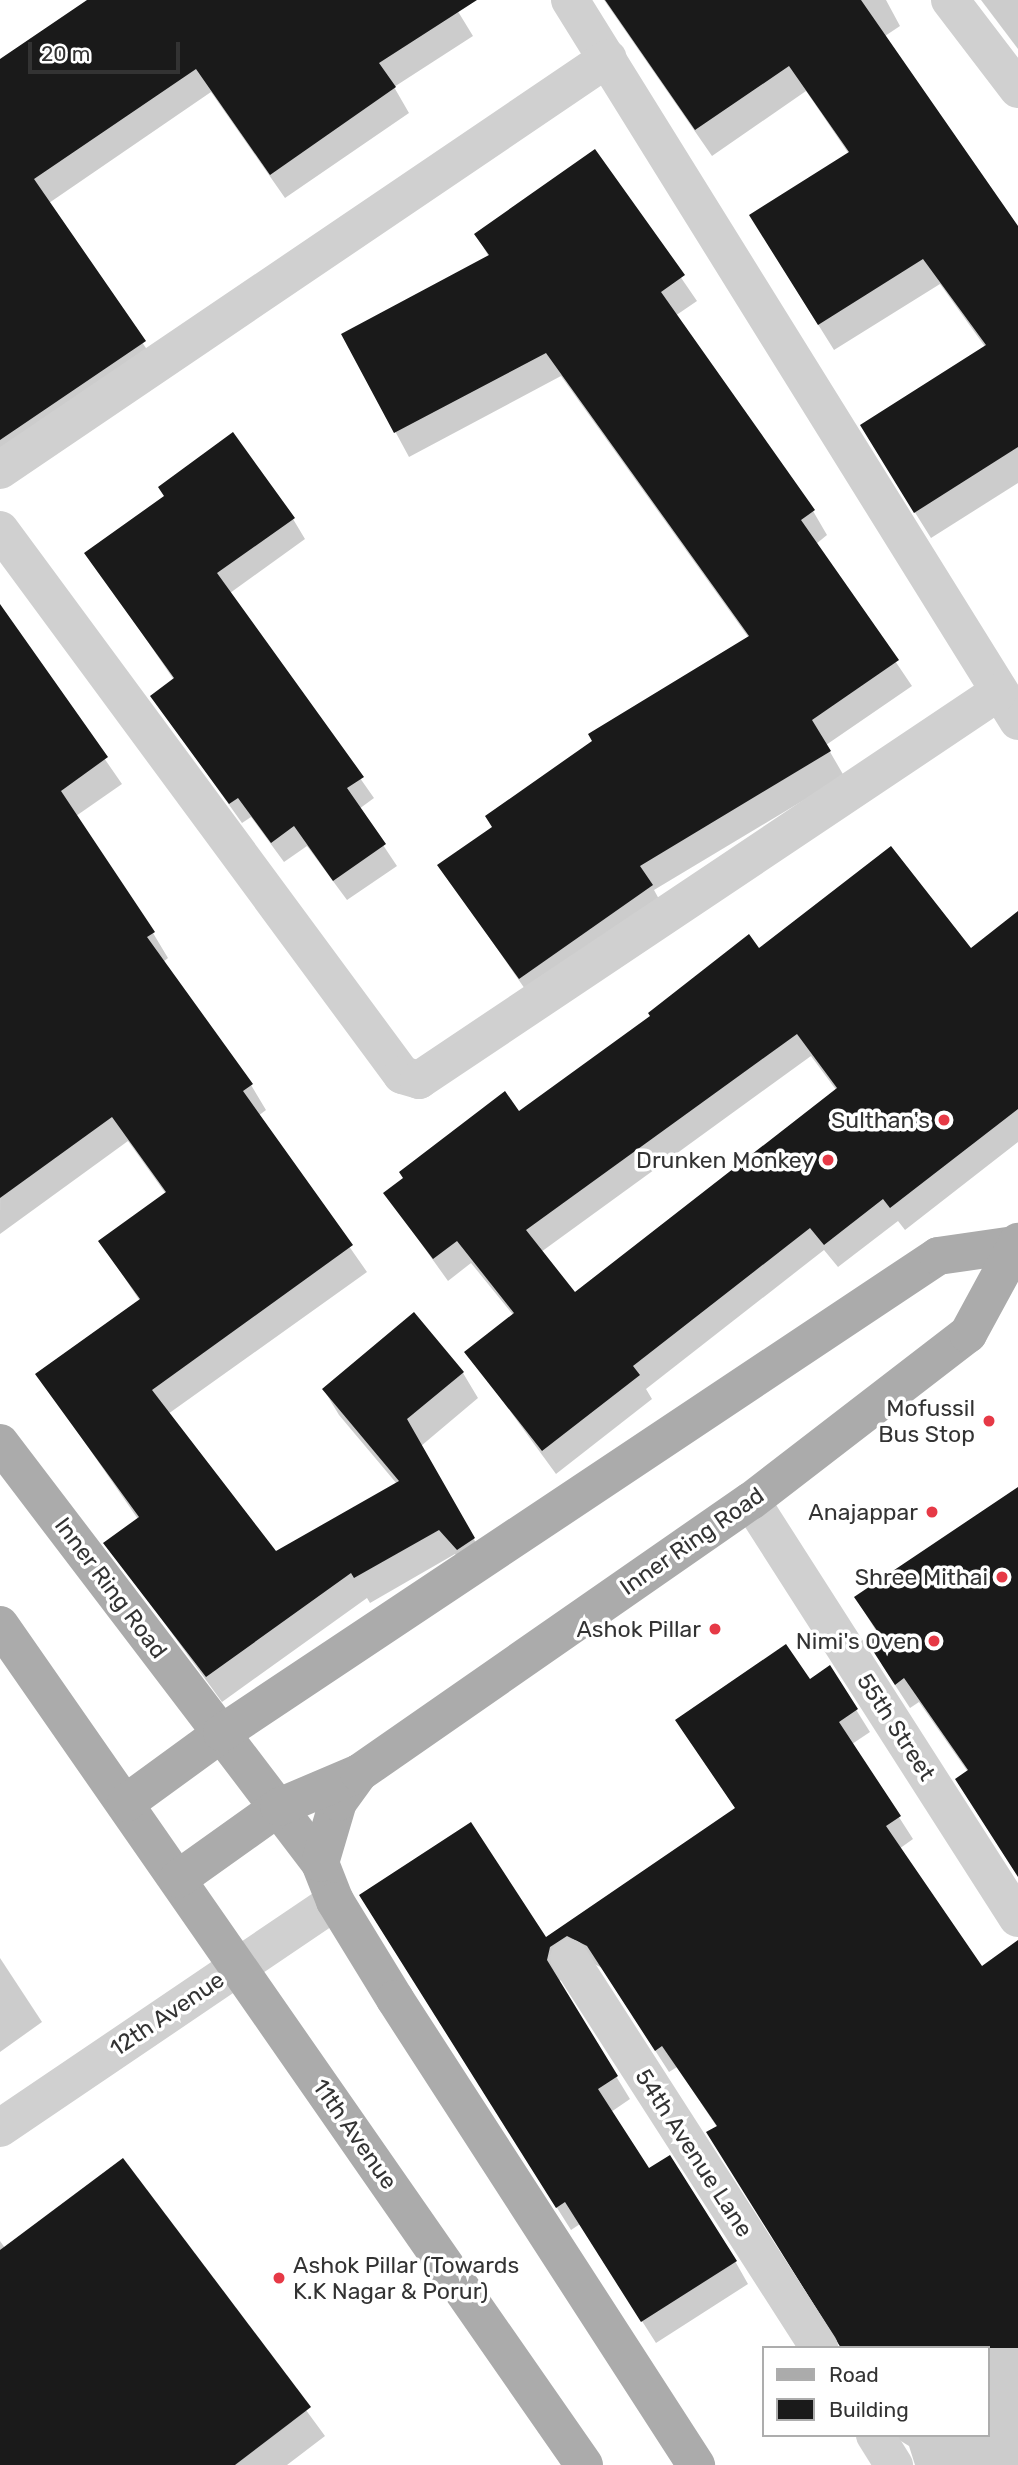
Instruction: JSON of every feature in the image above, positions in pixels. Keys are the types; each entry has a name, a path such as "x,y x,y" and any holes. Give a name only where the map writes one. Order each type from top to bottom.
{"main road":[{"name":"Inner Ring Road","path":"178,1880 279,1807 359,1773 751,1500 968,1334 1016,1243"},
{"path":"126,1804 222,1733 938,1256 1016,1243"},
{"name":"Inner Ring Road","path":"0,1443 279,1807"},
{"name":"11th Avenue","path":"0,1625 584,2465"},
{"path":"320,1863 338,1802 359,1773"},
{"path":"279,1807 320,1863 335,1900 696,2465"}],"street":[{"path":"0,530 392,1062 402,1075 419,1080 1007,707 570,0"},
{"path":"950,0 1018,89"},
{"path":"0,470 608,58"},
{"name":"55th Street","path":"751,1500 1018,1918"},
{"name":"12th Avenue","path":"0,2129 335,1900"},
{"name":"54th Avenue Lane","path":"569,1958 818,2346"},
{"path":"876,2437 894,2465"}],"building":[{"path":"87,0 477,0 379,63 396,87 270,175 196,69 34,179 146,341 0,440 0,59"},
{"path":"605,0 861,0 1018,226 1018,447 914,513 860,425 986,345 923,259 818,325 749,215 849,152 789,66 695,130"},
{"path":"595,149 685,275 661,292 815,510 801,520 899,660 812,720 831,751 640,866 653,885 519,979 437,865 492,827 485,816 592,741 588,734 749,636 546,353 394,433 341,334 489,255 474,234"},
{"path":"233,432 295,518 217,573 364,777 347,788 386,844 333,881 294,826 271,843 238,798 229,804 150,696 174,678 84,553 164,496 158,487"},
{"path":"0,604 108,757 61,791 155,932 147,937 253,1084 243,1091 353,1245 152,1390 276,1551 399,1481 322,1389 414,1312 464,1372 407,1419 475,1538 457,1550 439,1530 354,1578 351,1573 206,1677 103,1543 139,1517 35,1374 140,1299 98,1241 166,1192 112,1117 0,1198"},
{"path":"891,846 971,948 1018,911 1018,1109 890,1208 883,1199 824,1245 810,1228 633,1366 640,1375 542,1451 464,1352 514,1313 457,1241 433,1259 383,1193 403,1178 399,1172 505,1091 519,1111 650,1016 648,1013 749,934 759,948","holes":["797,1034 837,1088 575,1292 526,1230"]},
{"path":"1018,1487 1018,1877 955,1779 968,1770 904,1678 895,1685 866,1640 878,1632 854,1597"},
{"path":"786,1644 810,1679 830,1665 858,1709 839,1722 901,1816 886,1826 982,1966 1018,1940 1018,2348 840,2346 706,2132 717,2126 662,2046 655,2051 587,1946 567,1936 550,1947 547,1960 618,2076 598,2089 649,2168 670,2155 737,2261 641,2322 565,2202 556,2208 359,1895 471,1822 546,1937 735,1808 675,1720"},
{"path":"123,2158 311,2407 235,2465 0,2465 0,2250"}],"place":[{"name":"Sulthan's","path":"944,1120"},
{"name":"Drunken Monkey","path":"828,1160"},
{"name":"Mofussil Bus Stop","path":"989,1421"},
{"name":"Anajappar","path":"932,1512"},
{"name":"Shree Mithai","path":"1002,1577"},
{"name":"Ashok Pillar","path":"715,1629"},
{"name":"Nimi's Oven","path":"934,1641"},
{"name":"Ashok Pillar (Towards K.K Nagar & Porur)","path":"279,2278"}]}
